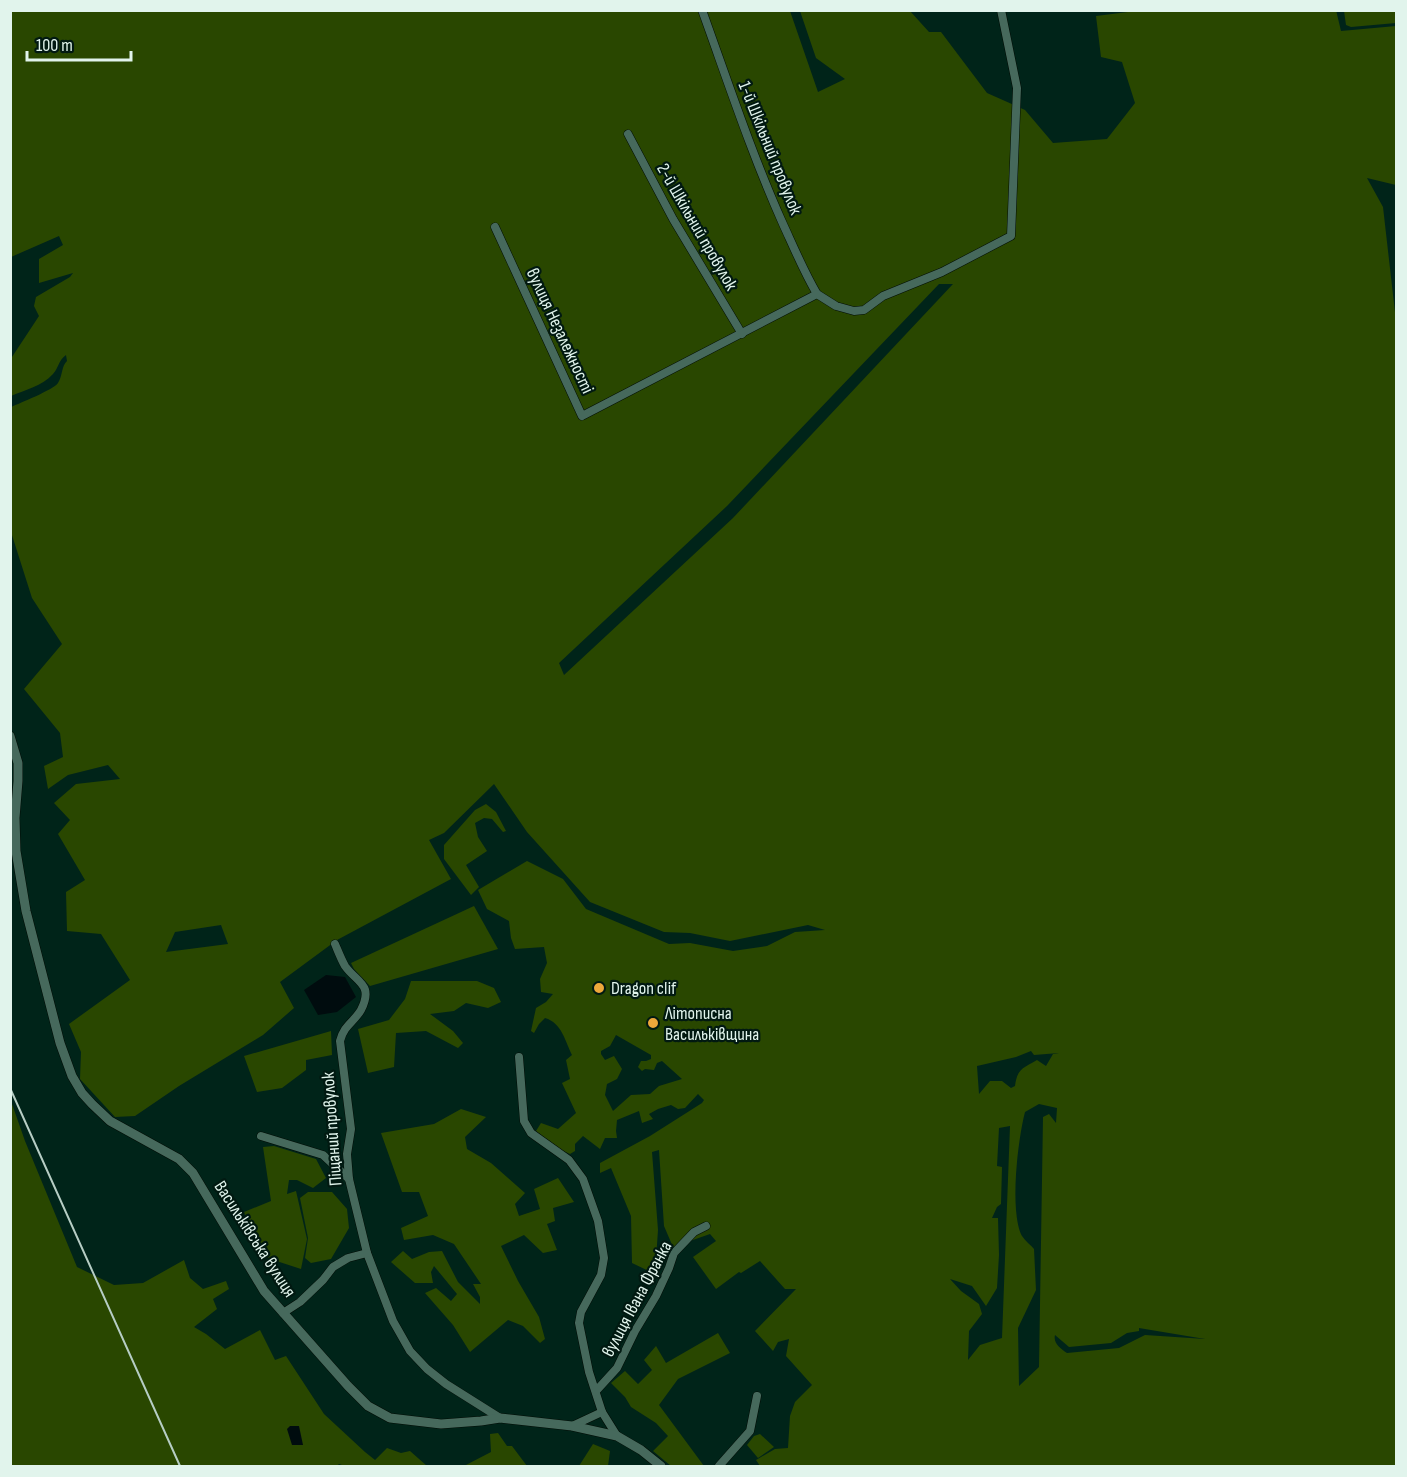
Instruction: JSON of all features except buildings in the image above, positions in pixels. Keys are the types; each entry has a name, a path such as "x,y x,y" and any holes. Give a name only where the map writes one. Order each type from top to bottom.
{"street":[{"name":"1-й Шкільний провулок","path":"702,10 770,194 807,276 818,294"},
{"path":"741,334 818,294 836,306 854,311 864,310 883,296 942,272 1011,236 1017,88 1001,10"},
{"name":"2-й Шкільний провулок","path":"628,134 673,219 741,334"},
{"name":"вулиця Незалежності","path":"495,227 582,416 741,334"},
{"name":"Васильківська вулиця","path":"10,736 18,763 13,814 16,852 26,910 60,1042 72,1076 82,1093 110,1121 179,1160 193,1173 264,1291 368,1406 390,1418 441,1424 500,1418 572,1426 617,1436 641,1450 661,1467"},
{"name":"Піщаний провулок","path":"335,944 346,966 364,985 366,997 360,1012 348,1023 341,1034 340,1041 351,1129 347,1154 349,1179 367,1253 393,1321 410,1351 446,1384 500,1418"},
{"name":"вулиця Івана Франка","path":"519,1057 524,1121 531,1133 569,1160 583,1179 598,1221 604,1258 601,1275 584,1306 579,1323 589,1372 602,1412 617,1436"},
{"path":"261,1136 323,1155 349,1179"},
{"name":"вулиця Івана Франка","path":"596,1391 617,1368 634,1331 656,1296 674,1253 694,1232 706,1226"},
{"path":"283,1313 300,1302 333,1267 348,1258 367,1253"},
{"path":"719,1467 750,1431 757,1396"},
{"path":"572,1426 602,1412"}],"green space":[{"path":"1144,10 1336,10 1341,31 1396,26 1396,185 1367,178 1383,207 1396,321 1396,1466 760,1466 756,1460 775,1449 788,1448 790,1416 795,1402 812,1385 786,1356 789,1339 778,1342 773,1351 755,1331 796,1289 785,1289 760,1261 741,1273 739,1272 716,1289 693,1257 716,1241 710,1234 673,1247 664,1226 659,1150 652,1152 658,1230 655,1274 632,1263 631,1216 611,1168 600,1173 600,1163 650,1136 704,1100 698,1094 685,1108 678,1109 671,1105 658,1109 649,1114 653,1119 642,1123 639,1111 617,1120 617,1138 605,1138 600,1149 583,1136 575,1144 575,1151 570,1154 559,1149 536,1131 541,1123 558,1129 576,1113 562,1083 570,1079 566,1060 572,1055 559,1028 551,1020 545,1018 534,1033 531,1031 536,1008 553,994 541,992 540,979 547,963 544,947 515,949 509,921 487,909 478,890 527,861 563,879 586,909 669,944 690,943 733,951 767,946 795,932 825,930 808,925 730,941 690,933 664,932 590,902 527,832 494,784 444,833 429,840 451,879 337,940 280,982 294,1008 263,1035 179,1086 135,1116 115,1117 80,1079 81,1052 69,1024 130,980 101,934 67,931 66,892 85,880 58,834 70,820 54,803 76,784 120,779 108,765 68,775 48,789 44,766 63,757 60,733 24,689 62,644 32,598 11,532 11,407 55,386 60,380 67,361 66,355 44,382 11,396 10,360 39,316 34,306 36,297 73,273 39,283 39,259 63,245 59,236 11,257 11,11 790,11 818,92 845,79 816,58 800,11 910,11 929,32 941,32 987,93 1025,110 1053,143 1107,139 1135,103 1122,62 1101,57 1096,16","holes":["939,284 953,284 733,518 564,675 559,663 727,506","221,925 228,944 166,952 175,932","616,1035 651,1055 651,1059 641,1061 638,1067 642,1071 654,1070 657,1063 662,1061 682,1079 659,1086 650,1094 631,1095 613,1111 605,1095 607,1084 617,1079 622,1069 614,1056 605,1060 601,1051 610,1046","1031,1051 1034,1055 1059,1053 1053,1054 1046,1066 1037,1060 1024,1067 1017,1076 1015,1086 1011,1088 1002,1081 990,1081 979,1094 977,1066","1039,1104 1057,1108 1056,1123 1049,1114 1043,1117 1039,1367 1019,1386 1018,1328 1036,1290 1034,1249 1022,1236 1016,1210 1016,1175 1025,1112","1010,1126 1002,1338 980,1345 968,1360 969,1331 982,1314 979,1304 961,1291 950,1279 972,1286 986,1306 997,1288 998,1218 992,1218 1001,1204 1002,1167 997,1166 999,1128","1139,1328 1205,1339 1145,1335 1119,1348 1067,1353 1055,1340 1055,1335 1069,1347 1111,1343 1127,1333 1139,1331"]},
{"path":"1344,11 1396,11 1396,23 1351,27 1346,25"},
{"path":"486,804 496,812 506,831 503,832 492,819 484,818 475,823 478,837 487,851 466,865 479,887 471,895 444,859 444,845 475,810"},
{"path":"474,906 498,949 370,986 351,963"},
{"path":"411,981 477,981 494,988 501,1002 488,1008 466,1003 454,1011 430,1014 453,1031 463,1043 458,1048 426,1031 396,1033 394,1067 368,1073 358,1029 389,1020 405,999"},
{"path":"331,1031 332,1055 306,1060 306,1070 282,1088 257,1092 244,1056"},
{"path":"12,1104 77,1267 114,1285 143,1283 184,1260 190,1278 203,1289 226,1281 229,1289 213,1299 217,1309 194,1327 225,1349 260,1330 275,1360 286,1356 324,1414 365,1452 375,1460 387,1448 401,1453 410,1451 427,1466 345,1466 339,1464 337,1466 11,1466 10,1105"},
{"path":"461,1109 486,1117 465,1137 467,1149 491,1163 525,1193 515,1204 519,1216 540,1209 534,1189 558,1178 574,1202 553,1208 555,1221 547,1224 557,1250 543,1253 524,1235 501,1246 539,1317 545,1339 540,1343 523,1326 508,1320 470,1352 453,1325 425,1293 436,1288 451,1301 457,1294 434,1266 431,1272 433,1283 415,1283 391,1262 403,1251 412,1259 429,1252 442,1251 458,1282 480,1304 480,1297 473,1284 481,1284 454,1244 433,1235 404,1240 401,1228 428,1216 419,1192 402,1192 381,1133 434,1124"},
{"path":"274,1146 316,1159 326,1178 313,1188 297,1180 289,1180 287,1194 296,1191 307,1239 301,1269 258,1255 244,1212 271,1201 263,1147"},
{"path":"308,1192 332,1192 347,1209 349,1228 331,1259 311,1263 305,1258 308,1238 300,1198"},
{"path":"718,1333 730,1353 678,1379 659,1405 704,1466 671,1466 653,1451 668,1436 656,1423 631,1407 611,1383 625,1371 638,1384 652,1370 644,1360 656,1346 666,1363"},
{"path":"498,1433 507,1446 512,1446 527,1466 464,1466 491,1452 490,1434"},
{"path":"760,1434 774,1447 758,1458 747,1445 754,1436"},
{"path":"593,1444 610,1451 608,1466 579,1466"}],"shaded area":[{"path":"326,975 345,977 356,997 337,1012 318,1015 304,990"},
{"path":"290,1426 299,1426 303,1445 292,1445 287,1429"}],"railway":[{"path":"10,1088 180,1466"}],"place":[{"name":"Dragon clif","path":"599,988"},
{"name":"Літописна Васильківщина","path":"653,1023"}]}
